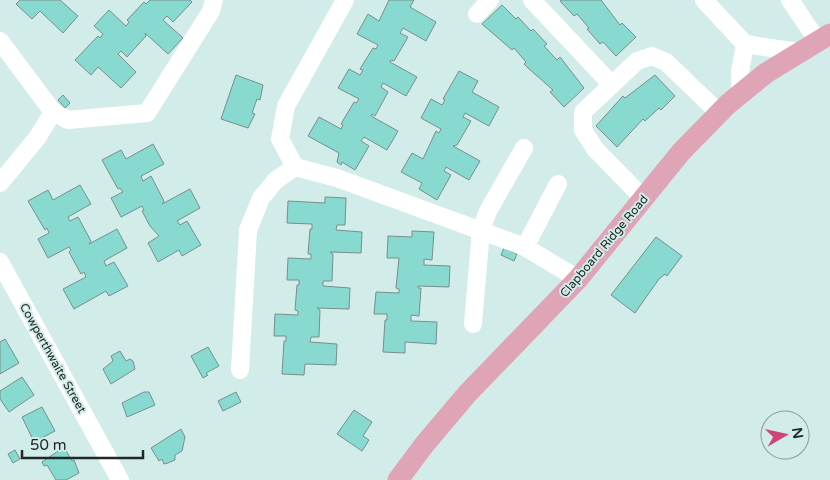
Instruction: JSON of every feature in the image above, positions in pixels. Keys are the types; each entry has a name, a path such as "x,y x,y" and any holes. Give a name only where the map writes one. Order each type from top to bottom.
{"main road":[{"name":"Clapboard Ridge Road","path":"398,480 466,394 578,279 681,152 740,94 766,73 823,37"}],"street":[{"path":"0,41 53,112 68,120 147,113 212,11 214,0"},
{"path":"345,0 286,106 280,139 295,167 337,178 525,247 578,279"},
{"path":"477,14 490,0"},
{"path":"532,0 612,85"},
{"path":"704,0 746,44 798,52"},
{"path":"790,0 823,37"},
{"path":"740,94 740,72 746,44"},
{"path":"644,199 595,149 583,130 583,112 637,61 652,56 666,62 719,113"},
{"path":"0,183 37,138 53,112"},
{"path":"473,324 481,230 488,211 524,148"},
{"path":"240,370 248,230 261,198 276,180 295,167"},
{"path":"525,247 558,184"},
{"name":"Cowperthwaite Street","path":"0,262 120,480"}],"building":[{"path":"20,0 60,0 78,16 63,33 40,11 32,19 16,4"},
{"path":"150,0 190,0 192,2 173,22 167,16 163,20 183,38 168,54 145,33 146,36 127,57 121,51 118,54 136,72 121,88 98,67 91,75 75,60 98,36 100,38 103,34 94,26 109,10 126,26 129,22 127,20 144,2 146,4"},
{"path":"389,0 414,0 410,7 436,22 426,41 403,28 400,33 408,37 394,61 391,60 390,62 417,77 406,96 383,83 381,87 388,92 375,116 372,114 371,116 398,131 387,150 364,137 361,141 369,146 355,170 342,162 341,165 337,162 339,153 308,136 319,117 341,129 343,125 341,124 354,102 356,103 359,99 338,88 349,69 360,75 363,70 360,69 373,48 376,49 378,45 357,34 368,14 379,21"},
{"path":"601,0 620,25 622,23 636,37 616,56 603,42 600,44 577,14 574,16 560,1"},
{"path":"502,5 516,19 518,17 531,31 533,29 547,44 544,46 557,60 560,57 584,88 564,107 550,92 553,90 524,64 526,62 514,48 512,50 482,24"},
{"path":"459,71 478,81 472,92 499,107 489,126 465,113 463,117 471,121 457,145 453,146 480,161 469,180 446,167 444,171 451,175 437,200 419,189 422,183 401,172 412,153 423,159 436,131 439,133 441,129 421,118 431,99 442,105 445,100 443,99"},
{"path":"236,75 263,85 260,100 257,99 252,113 255,114 248,128 221,119"},
{"path":"655,75 675,96 661,110 659,108 645,121 643,119 617,147 596,126 623,96 625,98"},
{"path":"63,95 70,103 65,108 58,100"},
{"path":"153,144 164,164 141,176 143,181 151,176 164,201 162,204 190,189 200,208 177,221 180,225 187,221 201,245 182,256 179,250 158,262 148,243 159,236 150,226 142,211 144,210 142,206 121,217 111,198 123,192 120,188 118,189 102,160 121,150 126,159"},
{"path":"80,185 91,204 68,217 70,221 78,217 91,241 89,244 117,229 127,248 104,261 106,266 114,262 128,286 109,296 106,291 74,309 63,289 86,277 84,272 81,274 69,252 71,250 69,247 48,258 38,239 49,233 47,228 45,230 28,201 48,190 53,200"},
{"path":"325,197 346,198 345,225 337,225 336,230 362,232 361,253 330,252 333,254 332,281 323,281 323,286 350,288 349,309 317,308 320,310 319,337 311,337 310,342 337,344 336,365 305,364 304,375 282,374 286,336 274,336 275,314 298,315 298,311 295,310 299,280 287,280 288,258 311,259 311,254 308,254 312,224 287,223 288,201 325,203"},
{"path":"412,231 434,232 432,260 424,259 424,265 450,266 449,287 418,286 418,288 421,288 419,316 411,315 411,321 437,322 436,344 405,342 405,353 383,352 387,314 374,314 376,292 399,293 399,289 396,288 399,258 387,258 388,236 412,237"},
{"path":"656,237 682,256 667,276 665,274 659,279 635,313 611,295"},
{"path":"504,248 517,254 514,261 501,255"},
{"path":"5,339 19,363 0,374 0,342"},
{"path":"208,347 219,366 206,373 208,375 203,378 191,356"},
{"path":"120,351 126,361 130,359 133,361 135,369 111,384 103,369 113,361 111,356"},
{"path":"22,377 34,395 9,412 0,399 0,391"},
{"path":"144,392 149,392 155,405 127,417 122,403"},
{"path":"236,392 241,402 223,411 218,401"},
{"path":"42,407 55,431 34,442 22,417"},
{"path":"354,410 372,422 363,436 369,440 362,451 337,434"},
{"path":"181,429 185,437 182,451 175,455 175,460 164,464 162,459 159,461 151,448"},
{"path":"64,447 72,461 74,460 79,473 66,480 56,480 47,465 44,466 42,462"},
{"path":"15,450 20,459 13,463 8,454"}]}
